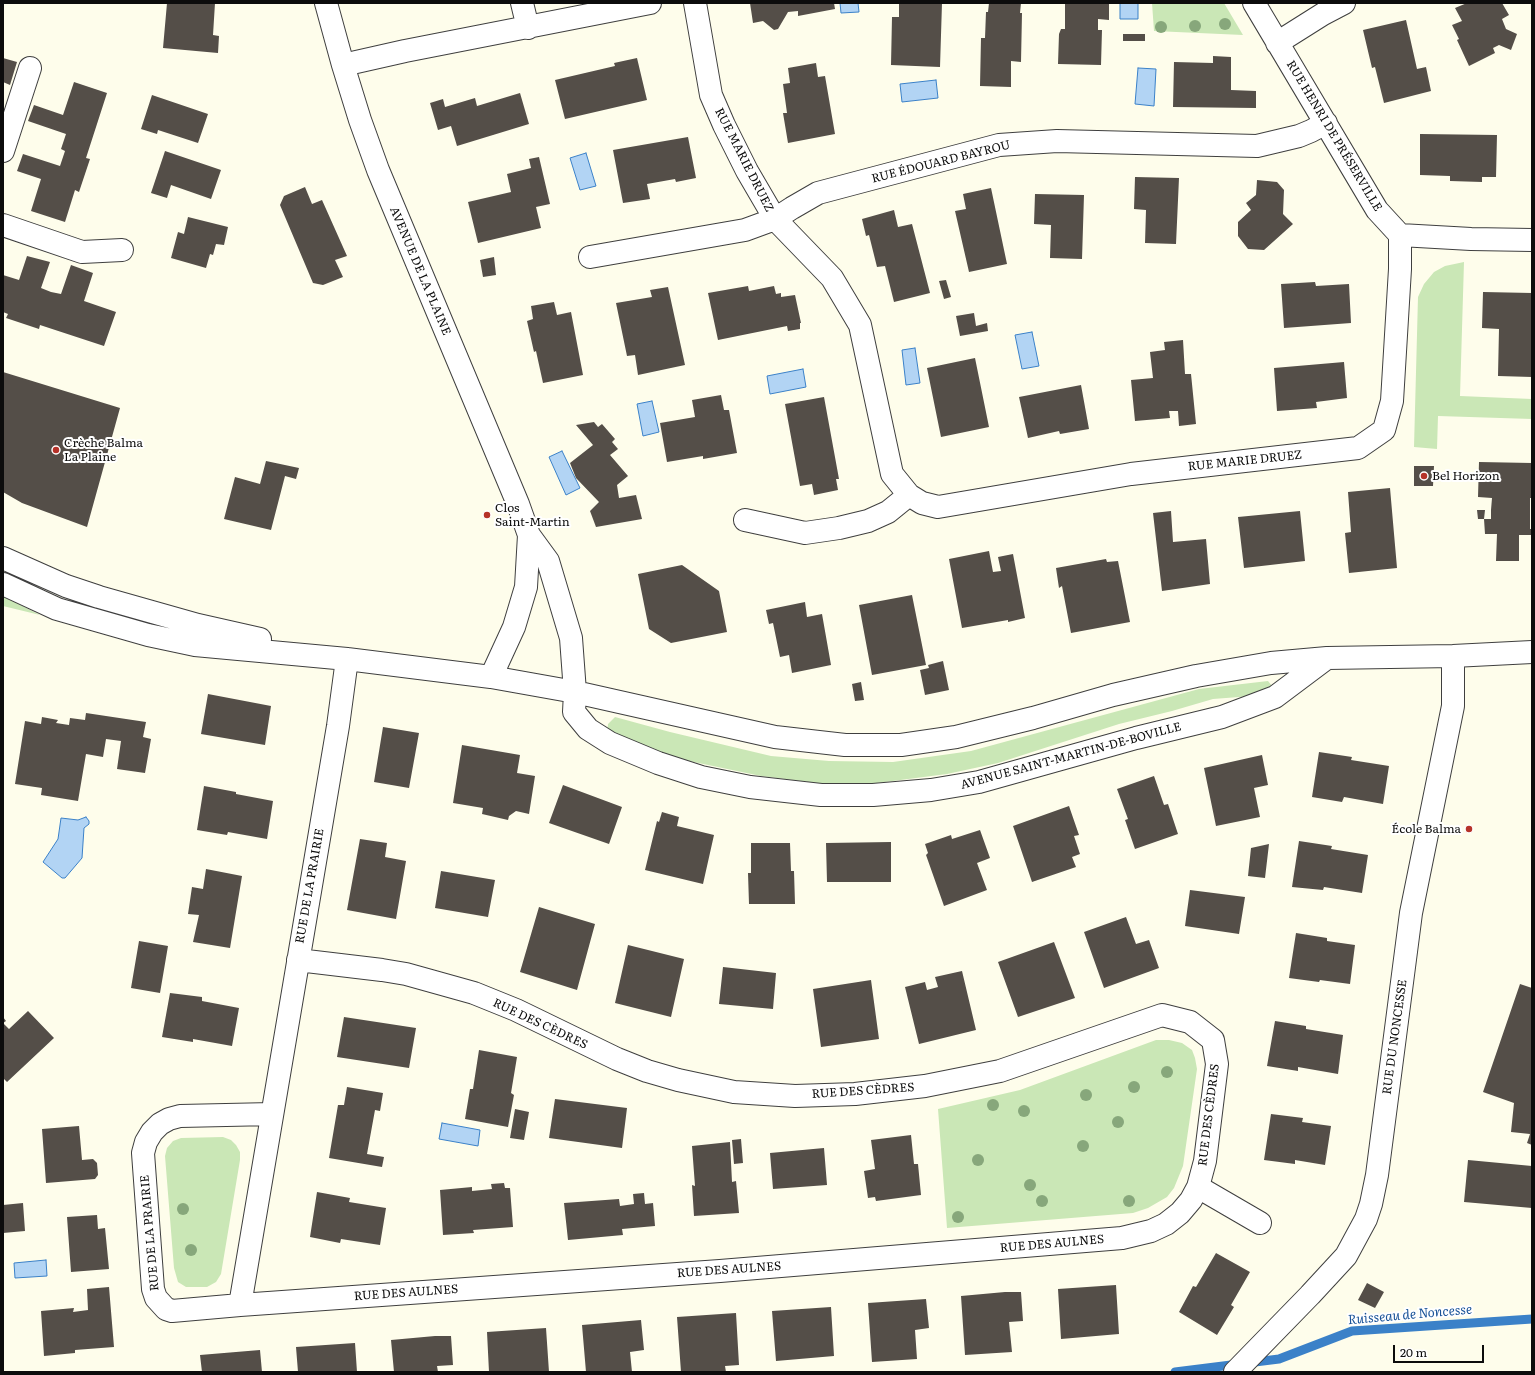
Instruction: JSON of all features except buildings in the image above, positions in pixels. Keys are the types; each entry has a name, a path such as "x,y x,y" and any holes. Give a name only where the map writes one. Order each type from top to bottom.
{"street":[{"name":"AVENUE DE LA PLAINE","path":"326,3 360,120 378,170 518,504 529,535 548,561 571,638 575,692"},
{"path":"522,3 528,28"},
{"path":"343,65 375,57 650,3"},
{"name":"RUE MARIE DRUEZ","path":"696,3 712,95 724,125 744,165 775,219 832,278 860,325 892,474 909,495 922,503 938,507 1131,474 1358,448 1384,430 1392,401 1400,269 1400,234"},
{"name":"RUE HENRI DE PRÉSERVILLE","path":"1254,3 1377,210 1400,234"},
{"path":"1277,43 1326,8 1344,3"},
{"path":"3,151 30,68"},
{"name":"RUE ÉDOUARD BAYROU","path":"590,257 745,230 775,219 818,193 999,145 1057,140 1257,146 1299,136 1326,123"},
{"path":"3,225 82,252 122,250"},
{"path":"1400,234 1471,239 1532,240"},
{"path":"745,520 805,533 839,528 868,522 888,512 909,495"},
{"name":"AVENUE DE LA PLAINE","path":"490,677 514,627 526,588 529,535"},
{"path":"3,558 66,586 99,597 198,625 347,659"},
{"path":"3,584 57,609 148,635 195,645 347,659 490,677 575,692 649,710 775,737 845,745 901,745 956,737 1033,718 1113,695 1196,676 1271,663 1328,658 1453,656 1532,652"},
{"name":"RUE DU NONCESSE","path":"1235,1372 1346,1256 1366,1219 1371,1204 1377,1175 1411,913 1453,706 1453,656"},
{"name":"AVENUE SAINT-MARTIN-DE-BOVILLE","path":"575,692 574,712 588,729 610,743 658,763 701,777 750,787 821,795 873,795 931,790 979,782 1136,738 1222,717 1275,697 1328,658"},
{"name":"RUE DE LA PRAIRIE","path":"272,1114 180,1116 169,1119 160,1124 152,1132 146,1142 143,1153 153,1289 156,1298 166,1309 172,1312 240,1305 338,726 347,659"},
{"name":"RUE DES CÈDRES","path":"298,960 388,971 452,986 516,1010 588,1046 641,1069 678,1080 734,1092 794,1096 855,1094 925,1086 1000,1071 1162,1015 1190,1022 1213,1040 1218,1064 1205,1161 1198,1187"},
{"path":"1198,1187 1260,1223"},
{"name":"RUE DES AULNES","path":"240,1305 744,1269 1122,1238 1151,1231 1166,1224 1180,1213 1191,1200 1198,1187"}],"green space":[{"path":"1152,3 1224,3 1243,35 1154,31"},
{"path":"1464,262 1460,396 1532,399 1532,419 1438,416 1437,449 1414,447 1418,297 1424,284 1434,272 1445,266"},
{"path":"3,596 40,615 3,606"},
{"path":"1268,681 1272,686 1265,695 1213,699 1119,724 998,763 947,774 877,783 825,784 761,776 665,756 607,735 608,724 615,717 670,732 771,756 829,761 893,762 971,751 1199,689"},
{"path":"1156,1040 1169,1040 1182,1043 1192,1050 1197,1069 1183,1166 1174,1188 1167,1197 1148,1208 1133,1213 947,1228 938,1109 1020,1090"},
{"path":"223,1137 231,1140 236,1145 240,1152 240,1160 221,1274 216,1282 207,1287 186,1287 178,1282 174,1268 165,1156 167,1148 173,1141 181,1138"}],"water":[{"path":"840,3 858,3 859,12 841,13"},
{"path":"1120,3 1138,3 1138,19 1120,19"},
{"path":"1138,68 1156,69 1154,106 1135,104"},
{"path":"936,80 938,98 902,102 900,84"},
{"path":"586,153 596,186 580,190 570,158"},
{"path":"1032,332 1039,366 1022,369 1015,335"},
{"path":"915,348 920,383 906,385 902,350"},
{"path":"803,369 806,387 770,394 767,376"},
{"path":"652,401 659,432 643,436 637,404"},
{"path":"562,451 580,488 566,495 549,457"},
{"path":"86,817 89,824 84,828 82,858 65,878 62,878 43,862 58,839 61,818 78,820"},
{"path":"442,1123 480,1130 478,1146 439,1139"},
{"path":"46,1260 47,1276 15,1278 14,1263"}],"waterway":[{"name":"Ruisseau de Noncesse","path":"1175,1372 1279,1359 1352,1331 1532,1319"}],"place":[{"name":"Crèche Balma La Plaine","path":"56,450"},
{"name":"Bel Horizon","path":"1424,476"},
{"name":"Clos Saint-Martin","path":"487,515"},
{"name":"École Balma","path":"1469,829"}]}
